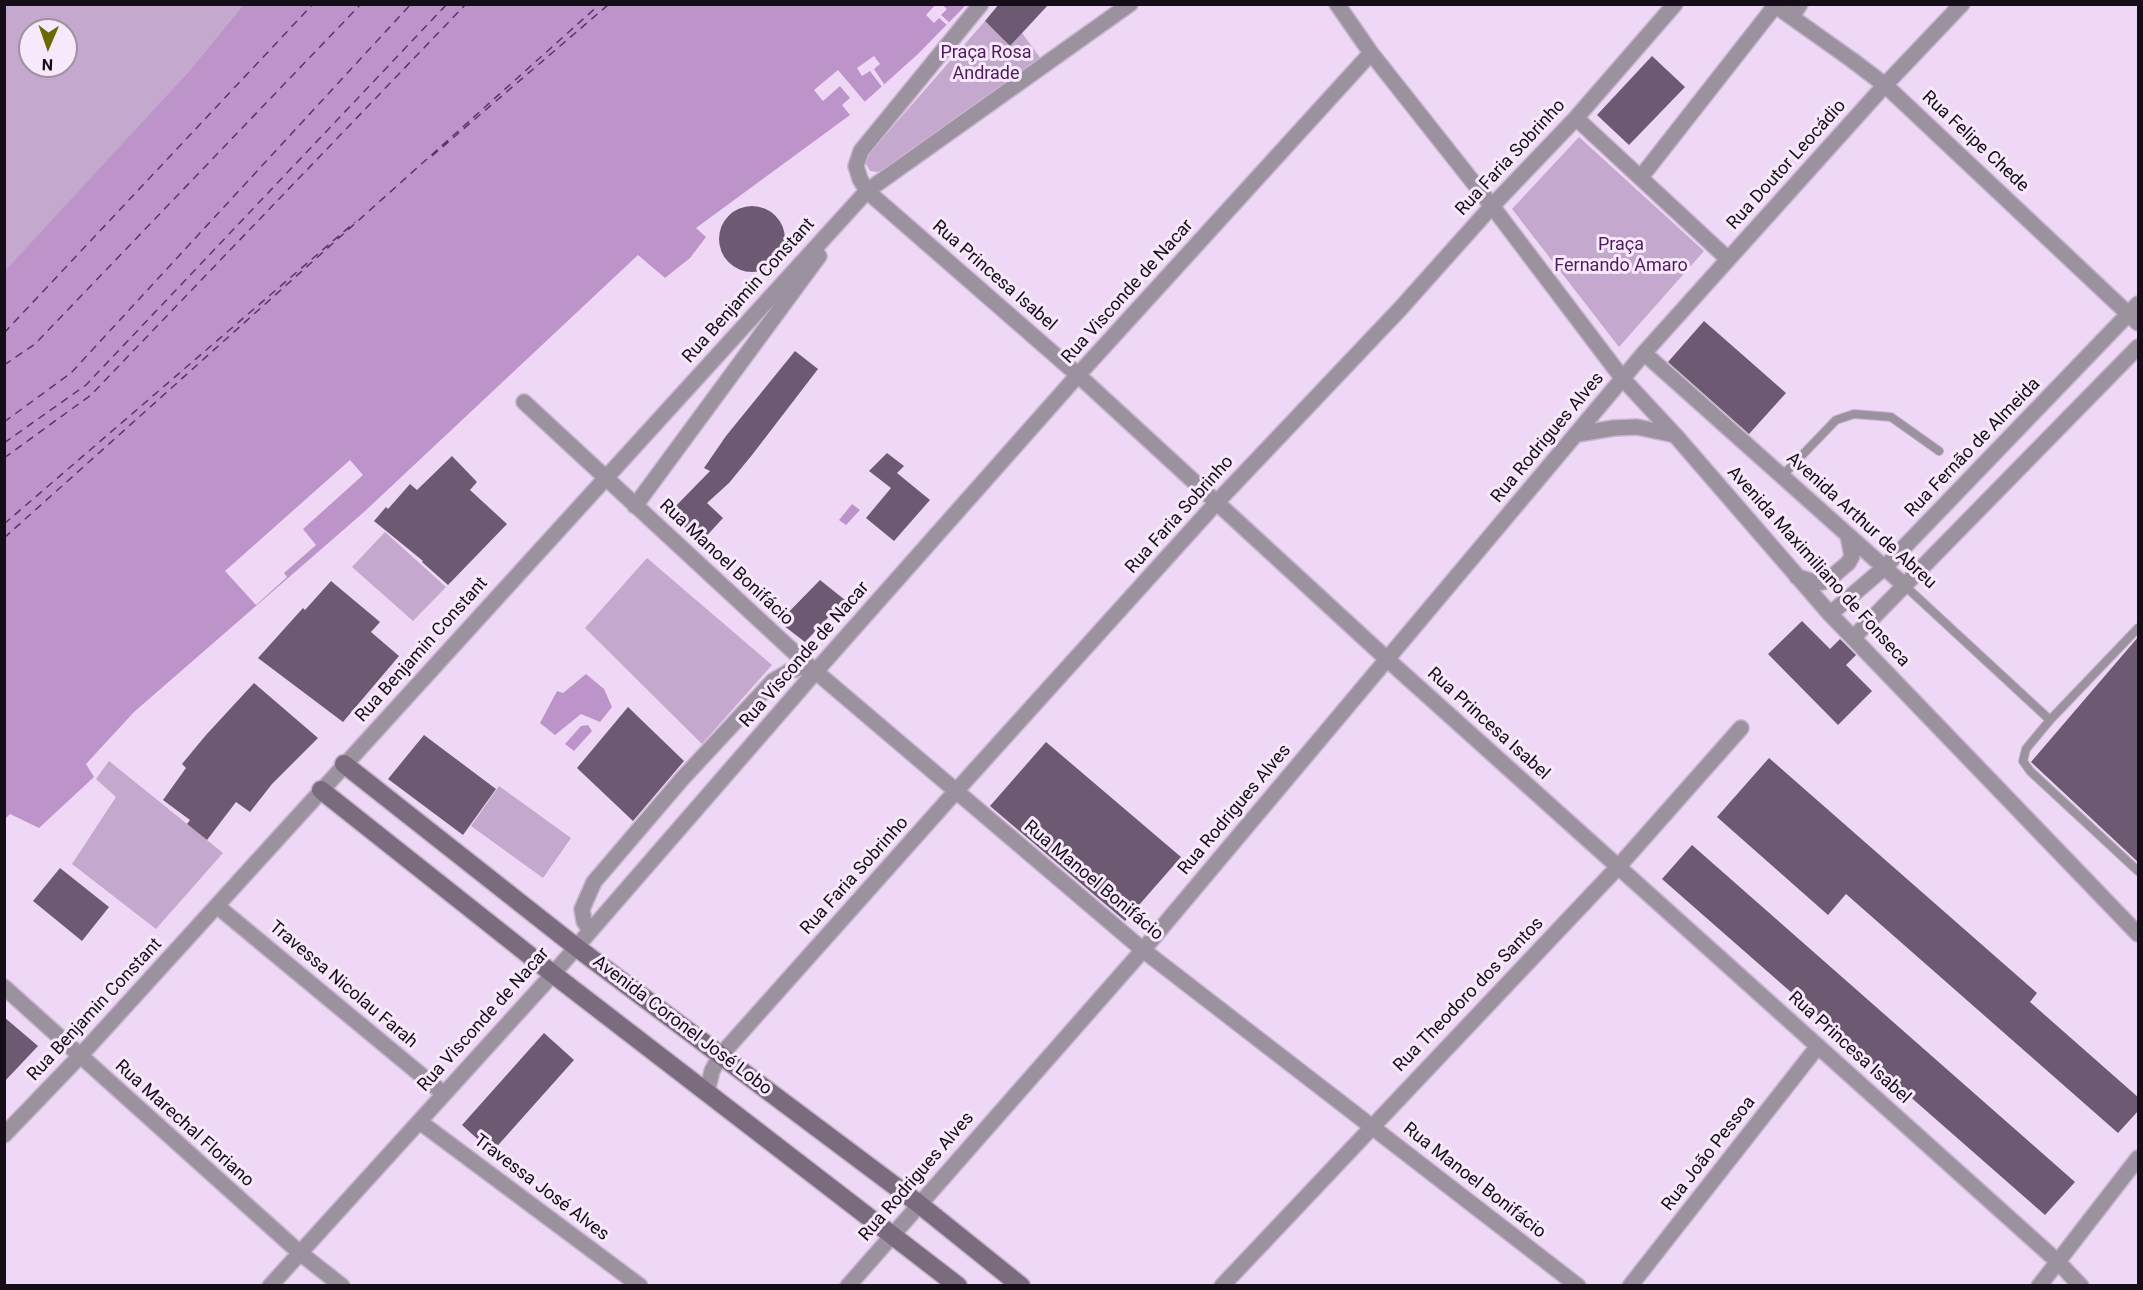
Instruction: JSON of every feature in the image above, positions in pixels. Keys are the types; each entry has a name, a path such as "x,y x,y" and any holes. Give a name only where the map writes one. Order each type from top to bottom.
{"street":[{"path":"981,4 861,151 857,158 857,172 867,191 1130,4"},
{"name":"Avenida Maximiliano de Fonseca","path":"1337,4 1371,53 1492,206 1623,379 1676,435 1830,614 2139,934"},
{"name":"Rua Faria Sobrinho","path":"707,1092 712,1071 720,1056 1217,502 1400,309 1492,206 1576,118 1675,4"},
{"name":"Rua Doutor Leocádio","path":"1644,353 1885,85 1962,4"},
{"path":"1641,177 1774,5"},
{"name":"Rua Felipe Chede","path":"1774,5 1796,11 1885,85 2136,314"},
{"name":"Rua Visconde de Nacar","path":"270,1286 553,974 812,668 1371,53"},
{"path":"1576,118 1728,259"},
{"name":"Rua Princesa Isabel","path":"867,191 1078,375 1388,660 2057,1261 2081,1286"},
{"name":"Rua Benjamin Constant","path":"4,1135 80,1056 867,191"},
{"name":"Rua Benjamin Constant","path":"635,506 867,191"},
{"name":"Rua Fernão de Almeida","path":"1830,614 1885,567 2136,314"},
{"path":"1853,638 2139,347"},
{"name":"Rua Rodrigues Alves","path":"849,1286 1143,950 1644,353"},
{"name":"Avenida Arthur de Abreu","path":"1644,353 1904,585"},
{"name":"Rua Manoel Bonifácio","path":"524,402 812,668 1143,950 1578,1286"},
{"path":"1578,434 1614,428 1636,428 1676,435"},
{"path":"1797,577 1818,583 1827,581 1848,563 1852,556 1848,536"},
{"path":"590,931 584,921 582,909 594,882 682,779 773,681 790,671 812,668"},
{"name":"Rua Theodoro dos Santos","path":"1222,1286 1618,867 1741,728"},
{"name":"Avenida Coronel José Lobo","path":"344,764 576,947 919,1204 1022,1286"},
{"name":"Avenida Coronel José Lobo","path":"321,790 553,974 958,1286"},
{"name":"Travessa Nicolau Farah","path":"216,906 444,1094"},
{"name":"Rua Marechal Floriano","path":"4,987 300,1252 342,1286"},
{"name":"Rua João Pessoa","path":"1630,1286 1818,1046"},
{"name":"Travessa José Alves","path":"420,1122 640,1286"},
{"path":"2039,1286 2139,1158"}],"lane":[{"path":"1782,476 1836,420 1854,414 1891,417 1939,451"},
{"name":"Avenida Arthur de Abreu","path":"1904,585 2050,720"},
{"path":"2139,628 2050,720 2026,749 2024,761 2030,771 2139,871"}],"green space":[{"path":"5,5 243,5 189,71 5,272"},
{"name":"Praça Rosa Andrade","path":"985,21 1010,46 1022,33 1041,59 886,169 877,172 870,171 865,162 867,156"},
{"name":"Praça Fernando Amaro","path":"1579,137 1704,251 1619,347 1512,209"},
{"path":"385,532 446,587 413,621 352,567"},
{"path":"647,558 772,665 702,744 585,628"},
{"path":"109,761 223,853 156,929 72,864 116,797 96,779"},
{"path":"499,786 571,838 543,878 471,826"}],"shaded area":[{"path":"243,5 966,5 918,54 850,115 696,228 706,237 690,258 665,278 638,255 364,512 134,712 86,764 94,777 39,828 10,814 5,819 4,272 189,71"},
{"path":"852,504 860,510 846,525 839,520"},
{"path":"586,674 604,689 612,707 600,722 581,714 555,735 540,723 557,691 563,693"},
{"path":"588,725 592,731 574,751 565,744 581,726"}],"pier":[{"path":"936,4 947,9 941,15 949,22 947,25 939,18 934,23 926,15"},
{"path":"874,56 880,64 874,69 884,84 882,87 870,71 862,76 857,68"},
{"path":"838,70 865,102 850,115 842,105 850,98 840,86 823,101 814,90"},
{"path":"350,460 363,475 303,529 316,545 284,573 287,577 256,605 225,571"}],"building":[{"path":"999,4 1049,4 1010,46 985,21"},
{"path":"1652,56 1685,87 1629,145 1597,115"},
{"path":"752,206 765,208 780,221 785,239 783,252 770,267 752,272 739,270 724,257 719,239 721,226 734,211"},
{"path":"1704,321 1786,393 1749,434 1668,362"},
{"path":"795,351 818,369 729,483 707,503 723,518 701,542 669,513 710,471 704,468 726,436"},
{"path":"887,453 904,466 897,473 930,500 894,541 866,518 891,488 869,471"},
{"path":"452,456 477,482 470,490 507,524 448,585 374,521 410,484 417,490"},
{"path":"820,580 845,600 805,642 779,622"},
{"path":"331,581 380,622 371,632 399,656 343,722 258,658"},
{"path":"1802,621 1830,649 1840,639 1856,655 1846,665 1872,691 1838,725 1768,654"},
{"path":"2139,636 2139,863 2031,762"},
{"path":"254,683 318,738 272,784 250,812 236,802 207,840 187,824 190,820 163,800 186,768 182,764"},
{"path":"628,707 684,761 633,821 577,768"},
{"path":"424,735 496,789 463,835 388,779"},
{"path":"1046,742 1181,857 1125,921 990,806"},
{"path":"1769,758 2037,993 2030,1002 2139,1098 2139,1110 2118,1133 1846,894 1828,915 1717,817"},
{"path":"1692,845 2075,1182 2045,1215 1662,879"},
{"path":"60,868 109,907 82,941 33,901"},
{"path":"4,1017 38,1046 4,1082"},
{"path":"544,1033 574,1060 492,1152 462,1125"}],"ferry route":[{"path":"4,333 313,4"},
{"path":"4,365 35,344 361,4"},
{"path":"4,422 71,373 411,4"},
{"path":"4,443 86,385 447,4"},
{"path":"4,458 91,395 466,4"},
{"path":"4,538 600,4"},
{"path":"432,156 609,4"},
{"path":"4,524 355,222"}]}
